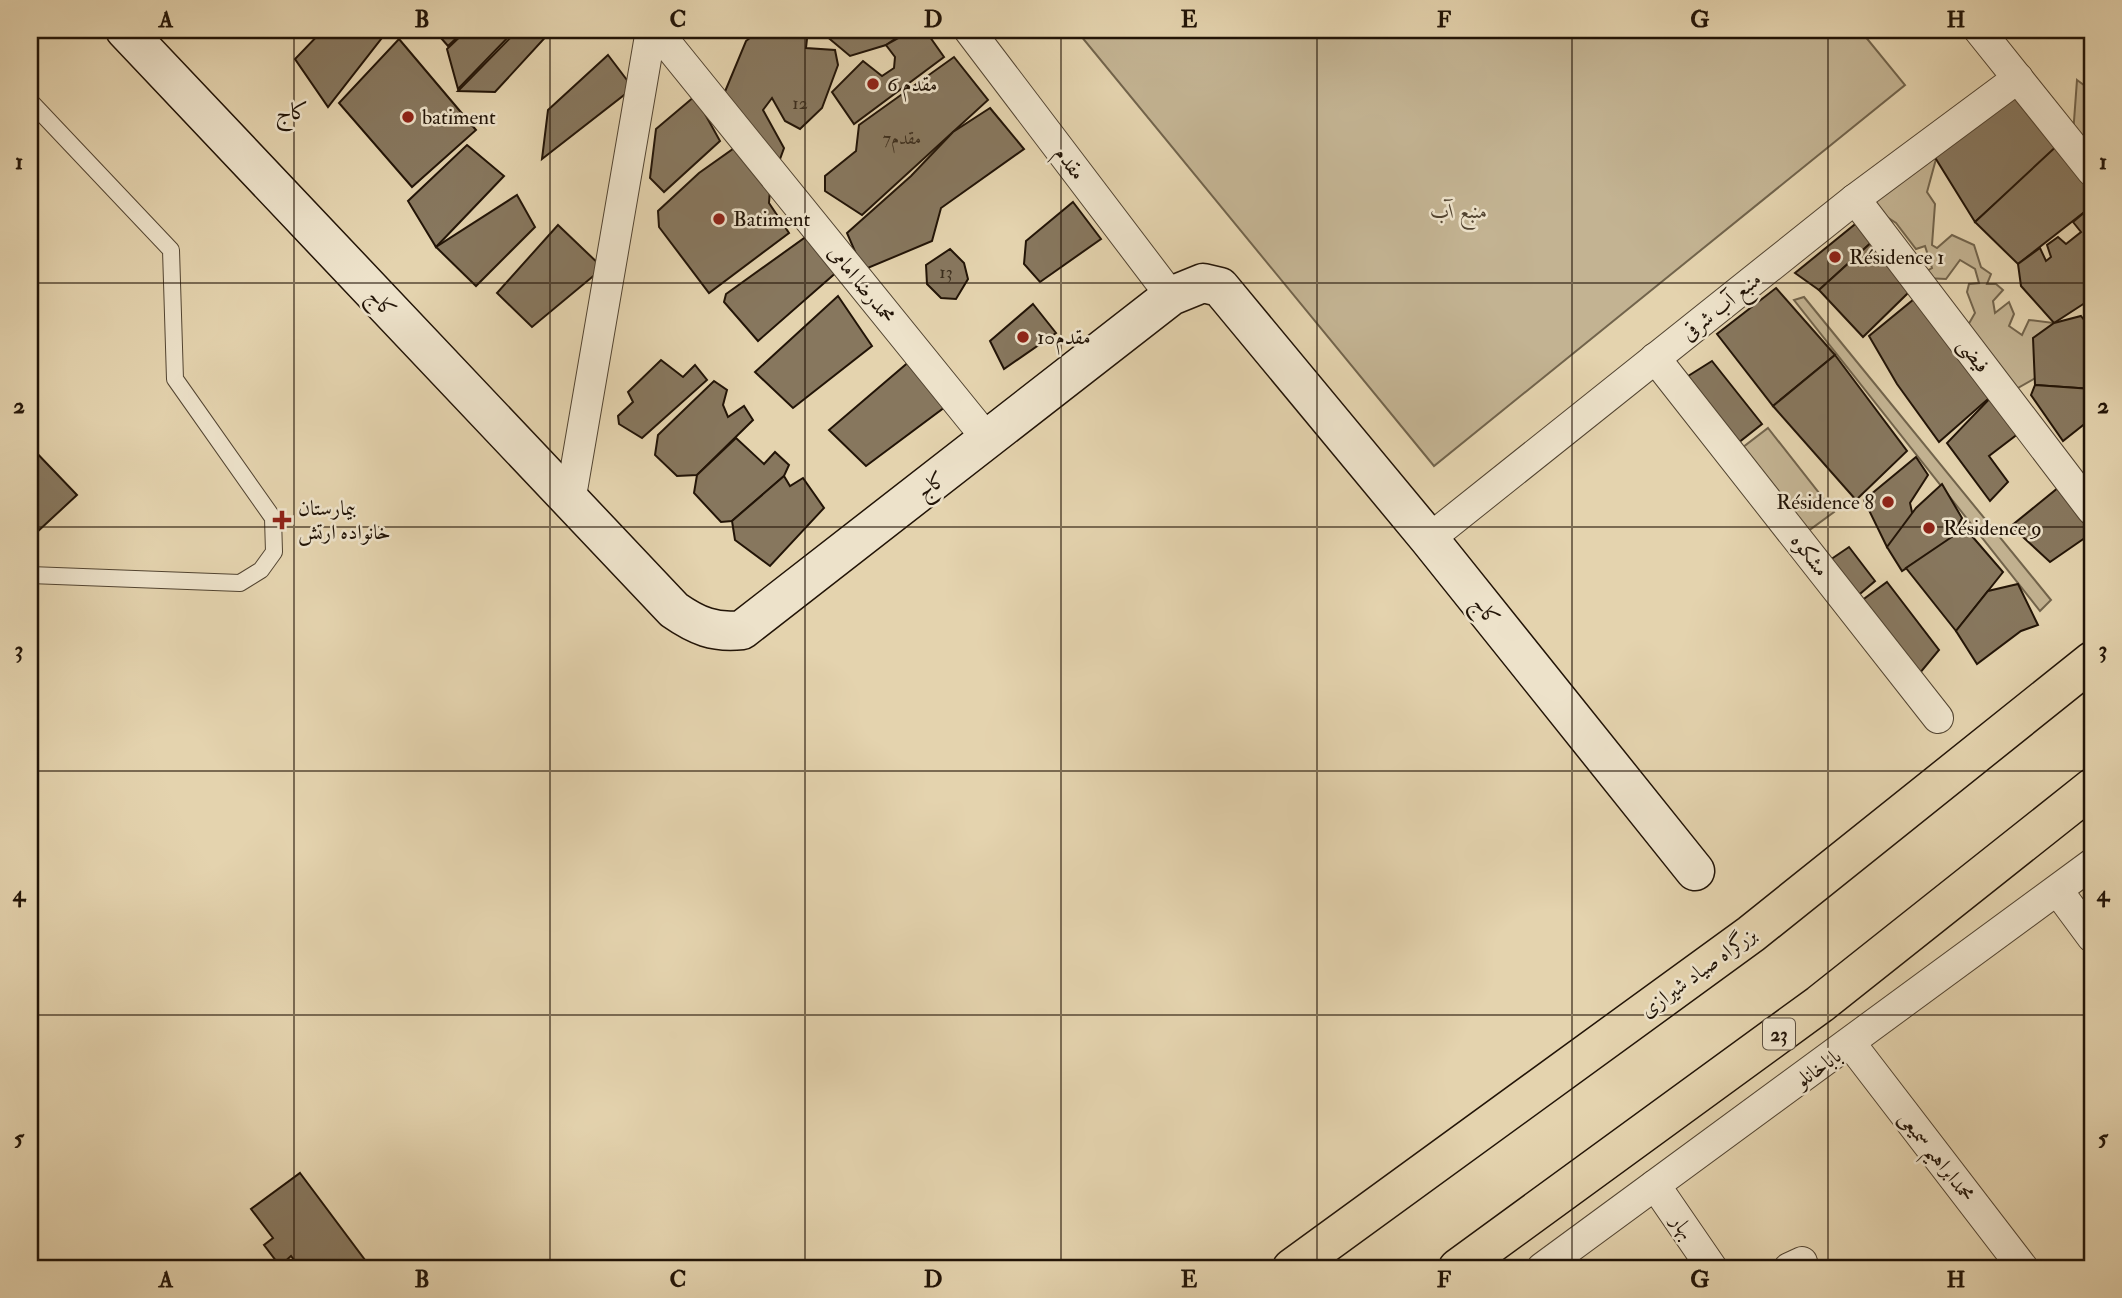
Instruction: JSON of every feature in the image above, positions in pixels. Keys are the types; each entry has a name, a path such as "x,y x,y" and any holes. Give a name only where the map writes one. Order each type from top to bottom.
{"highway":[{"name":"بزرگراه صیاد شیرازی","path":"1292,1268 1751,934 2092,662"},
{"name":"23","path":"1458,1268 1820,1004 2092,788"}],"main road":[{"name":"کاج","path":"125,30 674,610 696,625 721,632 742,629 989,440 1171,296 1203,283 1220,288 1429,539 1695,871"}],"street":[{"path":"570,502 654,30"},
{"name":"محمدرضا امامی","path":"654,30 989,440"},
{"name":"مقدم","path":"969,30 1171,296"},
{"path":"1979,30 2092,171"},
{"name":"منبع آب شرقی","path":"1429,539 1855,199 2018,78"},
{"name":"فیضی","path":"1855,199 2092,510"},
{"name":"مشکوه","path":"1655,358 1938,718"},
{"name":"باباخانلو","path":"1542,1268 1851,1044 2092,864"},
{"path":"2058,891 2092,937"},
{"name":"محمدابراهیم سمیعی","path":"1851,1044 2023,1268"},
{"name":"بهار","path":"1655,1185 1712,1268"}],"lane":[{"path":"30,101 171,250 175,379 273,518 274,552 261,570 240,583 30,575"}],"green space":[{"name":"منبع آب","path":"1076,30 1860,30 1905,85 1434,466"},
{"path":"2077,80 2092,91 2092,158 2073,135"},
{"path":"1925,147 1936,159 1927,192 1935,204 1932,245 1937,248 1952,235 1974,245 1981,267 1991,274 1987,284 1996,284 2003,290 1993,301 1995,313 2009,302 2014,314 2009,326 2022,335 2029,320 2054,323 2039,376 2009,393 1963,334 1975,313 1967,292 1969,284 1979,283 1975,269 1960,260 1946,279 1924,278 1923,273 1932,268 1925,246 1916,249 1896,223 1861,200"},
{"path":"1804,297 2051,600 2040,611 1794,300"},
{"path":"1768,428 1834,512 1804,534 1738,451"}],"building":[{"path":"323,30 371,30 381,39 328,107 295,59"},
{"name":"batiment","path":"434,30 465,30 448,46"},
{"name":"batiment","path":"467,30 515,30 458,89 447,49"},
{"name":"batiment","path":"518,30 552,30 495,92 458,91"},
{"name":"Batiment","path":"760,30 808,30 806,48 835,50 838,65 822,108 800,129 785,121 772,98 763,110 784,148 776,170 724,94 746,41"},
{"path":"819,30 908,30 886,45 850,56"},
{"name":"6 مقدم","path":"913,30 925,30 944,57 854,124 832,92 863,61 882,76 894,68 895,57 886,45"},
{"name":"batiment","path":"399,39 476,130 412,187 339,103"},
{"name":"batiment","path":"608,55 633,88 542,159 548,110"},
{"path":"954,57 988,100 862,215 825,191 825,176 856,151 859,125"},
{"path":"2018,85 2058,147 1975,222 1931,151"},
{"name":"Batiment","path":"695,96 720,141 664,192 650,178 656,129"},
{"path":"990,108 1024,149 941,208 932,241 863,270 847,233 911,176 953,132"},
{"path":"2062,141 2092,186 2092,206 2018,264 1975,222"},
{"name":"Batiment","path":"740,144 770,189 769,203 789,233 709,293 659,227 658,211 699,173"},
{"name":"batiment","path":"467,145 504,176 436,247 408,201"},
{"path":"517,195 535,227 476,286 436,247"},
{"path":"1073,202 1101,239 1040,282 1024,264 1026,241"},
{"path":"2092,206 2091,299 2054,323 2021,286 2018,264 2040,248 2046,261 2051,257 2047,245 2058,237 2066,244 2081,232 2073,222"},
{"name":"Résidence 1","path":"1859,221 1874,240 1819,290 1795,273"},
{"path":"558,225 603,268 532,327 497,293"},
{"name":"Batiment","path":"814,231 839,270 758,341 724,302 726,294"},
{"path":"1874,240 1909,292 1863,337 1819,290"},
{"path":"950,249 964,263 968,279 956,299 941,298 927,284 926,265"},
{"path":"1776,288 1835,355 1773,406 1717,334"},
{"path":"1919,295 1996,392 1939,442 1897,384 1869,336"},
{"path":"838,296 872,346 793,408 755,372"},
{"name":"10مقدم","path":"1033,304 1056,333 1004,369 990,341"},
{"path":"2081,316 2092,330 2092,389 2035,385 2033,338 2054,323"},
{"path":"1835,355 1907,451 1856,500 1773,406"},
{"path":"661,360 683,377 695,365 707,380 642,438 619,424 618,416 633,402 628,392"},
{"path":"911,360 945,407 866,466 829,430"},
{"path":"1712,361 1762,424 1733,447 1685,378"},
{"path":"714,381 727,390 723,405 728,417 744,406 753,420 697,475 677,476 655,455 658,435"},
{"path":"2035,385 2092,389 2092,418 2063,441 2031,395"},
{"path":"1996,392 2023,430 1989,456 2008,482 1990,501 1947,443"},
{"path":"736,438 764,464 775,452 789,465 784,476 732,521 721,522 694,493 697,475"},
{"path":"30,446 77,495 37,532 30,525"},
{"name":"Résidence 8","path":"1916,457 1928,475 1910,503 1914,521 1887,547 1864,500"},
{"path":"784,476 790,486 803,478 824,508 770,566 735,540 732,521"},
{"path":"2064,483 2092,518 2092,533 2050,562 2011,526"},
{"name":"Résidence 9","path":"1942,484 1962,518 1951,539 1902,571 1887,547 1916,508"},
{"path":"1965,528 2003,572 1956,631 1906,568"},
{"path":"1849,547 1875,581 1854,599 1827,562"},
{"path":"1887,582 1939,650 1915,679 1857,604"},
{"path":"2018,584 2038,625 2021,631 1977,664 1956,631 1988,591"},
{"path":"300,1173 371,1268 300,1268 291,1256 280,1266 264,1245 273,1238 251,1209"}],"place":[{"name":"6 مقدم","path":"873,84"},
{"name":"batiment","path":"408,117"},
{"name":"Batiment","path":"719,219"},
{"name":"Résidence 1","path":"1835,257"},
{"name":"10مقدم","path":"1023,337"},
{"name":"Résidence 8","path":"1888,502"},
{"name":"بیمارستان خانواده ارتش","path":"282,520"},
{"name":"Résidence 9","path":"1929,528"}],"district":[{"name":"کاج","path":"292,111"}]}
